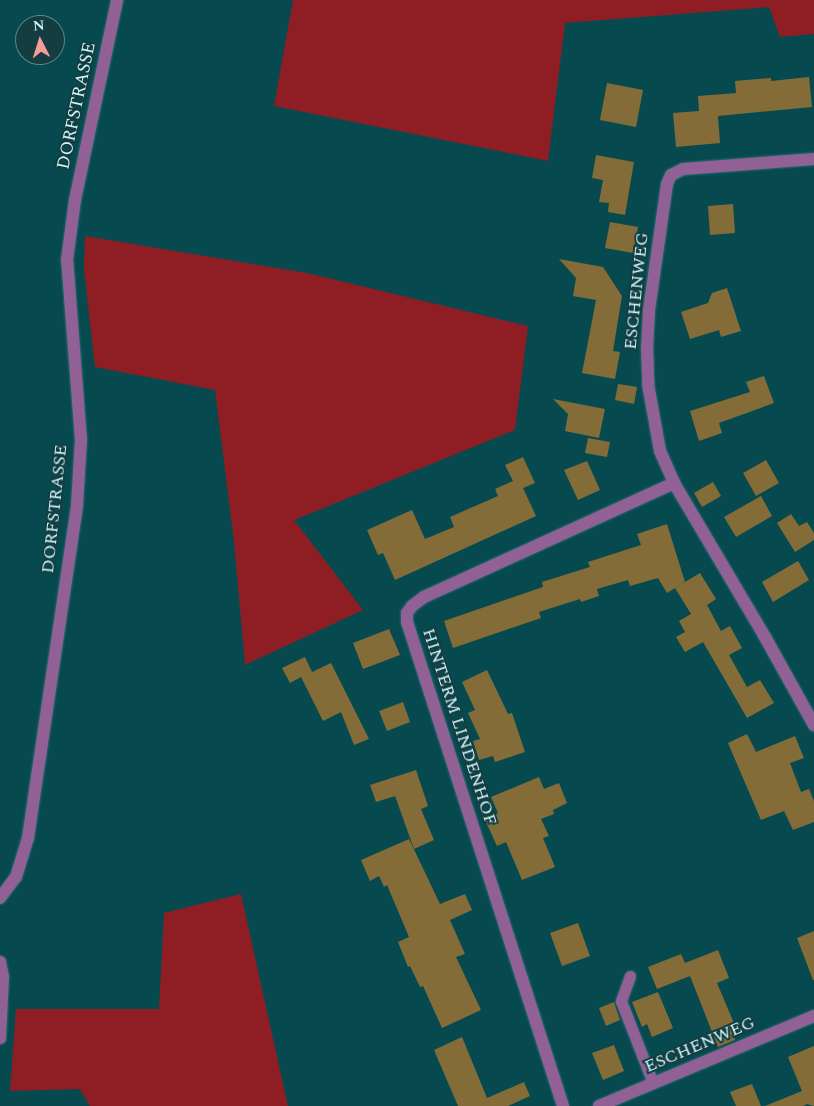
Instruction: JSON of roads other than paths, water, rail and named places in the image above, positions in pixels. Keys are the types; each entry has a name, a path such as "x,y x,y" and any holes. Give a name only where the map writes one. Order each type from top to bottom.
{"street":[{"name":"DORFSTRASSE","path":"0,898 16,877 28,838 77,505 80,440 67,260 75,200 117,0"},
{"name":"ESCHENWEG","path":"814,159 683,169 671,175 667,184 653,282 647,346 648,384 660,451 674,483 765,636 814,725"},
{"name":"HINTERM LINDENHOF","path":"563,1106 407,622 407,613 412,606 424,597 674,483"},
{"name":"ESCHENWEG","path":"599,1106 814,1016"}],"lane":[{"path":"0,961 3,977 0,1038"},
{"path":"630,976 621,1001 654,1083"}]}
